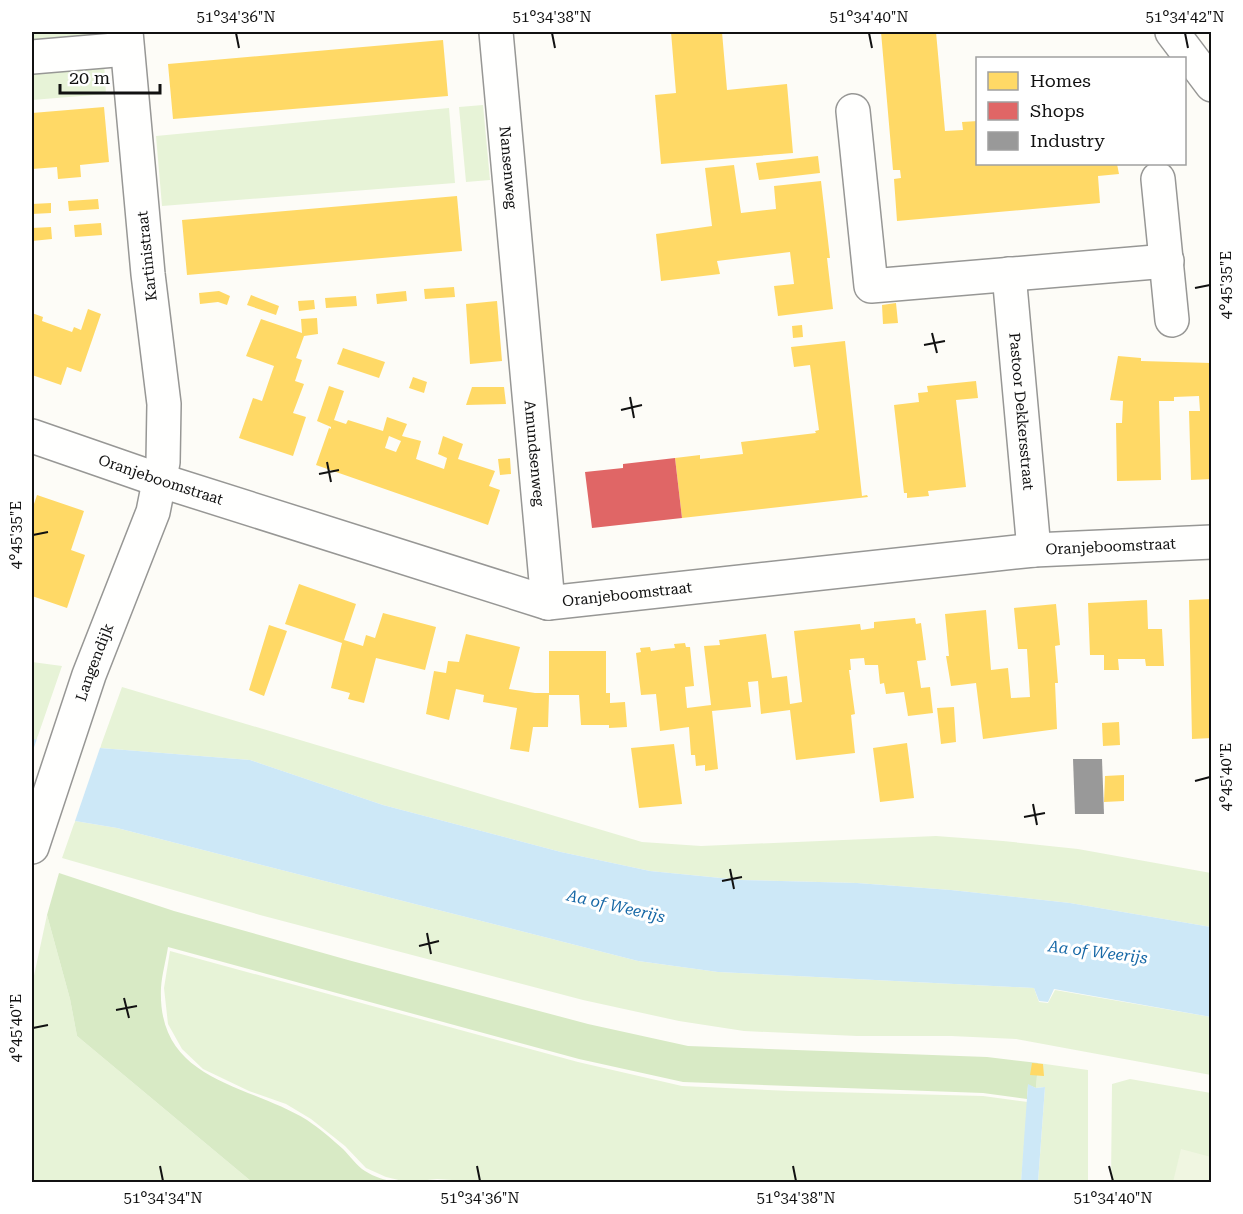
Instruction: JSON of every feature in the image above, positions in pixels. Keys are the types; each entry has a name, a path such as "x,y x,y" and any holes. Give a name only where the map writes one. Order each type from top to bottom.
{"street":[{"name":"Nansenweg","path":"496,32 520,303"},
{"path":"1172,32 1212,85"},
{"path":"32,57 127,40"},
{"name":"Kartinistraat","path":"127,40 147,262 164,404 164,453 159,480"},
{"path":"853,111 871,286 1167,261"},
{"path":"1158,179 1172,320"},
{"name":"Pastoor Dekkersstraat","path":"1009,274 1034,550"},
{"name":"Amundsenweg","path":"520,303 548,603"},
{"name":"Oranjeboomstraat","path":"32,436 159,480 548,603 1034,550 1212,542"},
{"name":"Langendijk","path":"32,847 89,675 153,512 159,480"}],"green space":[{"path":"32,32 102,32 102,40 32,47"},
{"path":"104,62 106,94 32,100 32,67"},
{"path":"483,105 490,180 466,182 459,107"},
{"path":"449,108 455,183 162,206 156,136"},
{"path":"32,662 62,666 32,753"},
{"path":"122,687 642,842 701,846 936,836 1078,849 1211,873 1211,927 1070,903 951,890 857,883 741,880 650,871 561,852 383,805 250,760 100,748"},
{"path":"75,821 117,828 638,961 718,972 1034,988 1039,1002 1048,1003 1055,990 1211,1017 1211,1075 1016,1039 744,1031 679,1021 583,1000 260,915 62,858"},
{"path":"59,873 174,911 588,1024 688,1046 987,1057 1038,1063 1036,1088 1028,1085 1027,1099 983,1093 683,1082 579,1059 168,947 161,988 164,1019 174,1043 190,1061 233,1087 307,1120 339,1145 365,1171 395,1182 252,1182 77,1036 70,999 47,915"},
{"path":"47,915 70,999 77,1036 252,1182 32,1182 32,985"},
{"path":"170,951 578,1062 682,1086 983,1096 1028,1102 1021,1182 482,1182 437,1179 407,1182 386,1177 366,1168 345,1146 311,1119 286,1104 249,1091 203,1069 182,1049 168,1024 164,988"},
{"path":"1038,1063 1088,1070 1088,1182 1038,1182 1045,1087 1036,1088"},
{"path":"1130,1079 1211,1093 1211,1182 1111,1182 1112,1084"},
{"path":"1181,1149 1211,1157 1211,1182 1173,1182"}],"water":[{"name":"Aa of Weerijs","path":"32,739 100,748 250,760 383,805 561,852 650,871 741,880 857,883 951,890 1070,903 1211,927 1211,1017 1054,989 1048,1002 1039,1001 1034,988 718,972 638,961 117,828 32,817"},
{"path":"1028,1084 1036,1088 1045,1087 1038,1182 1021,1182"}],"pier":[{"path":"38,736 101,745 74,824 32,820 32,753"}],"building: Homes":[{"path":"671,32 722,32 727,90 787,84 793,153 661,164 655,95 676,93"},
{"path":"881,32 936,32 945,131 963,130 962,122 976,121 976,165 1117,165 1119,174 1098,176 1100,203 897,221 894,179 901,178 900,170 893,170"},
{"path":"443,40 448,96 173,119 168,64"},
{"path":"104,107 109,162 80,165 81,177 58,179 57,167 32,169 32,113"},
{"path":"818,156 820,173 759,180 756,163"},
{"path":"734,165 741,213 776,209 774,186 821,181 833,309 778,316 774,286 794,284 790,252 717,261 720,274 661,281 656,234 712,226 705,168"},
{"path":"457,196 462,251 187,275 182,220"},
{"path":"98,199 99,209 69,211 68,201"},
{"path":"51,203 51,213 32,214 32,204"},
{"path":"101,223 102,235 75,237 74,225"},
{"path":"51,227 52,239 32,241 32,228"},
{"path":"454,287 455,297 425,299 424,289"},
{"path":"219,291 230,296 227,305 218,302 200,304 199,293"},
{"path":"406,291 407,301 377,304 376,294"},
{"path":"251,295 279,306 276,315 247,305"},
{"path":"356,296 357,306 326,308 325,298"},
{"path":"314,300 315,309 299,311 298,301"},
{"path":"497,301 502,361 470,364 466,304"},
{"path":"896,303 898,323 883,324 882,305"},
{"path":"88,309 101,314 81,372 67,367 61,385 32,375 32,313 43,317 42,321 72,332 74,327 81,330"},
{"path":"317,318 318,334 304,336 296,358 302,360 295,381 304,384 293,413 306,417 293,456 239,438 253,398 262,401 274,366 246,356 261,319 302,333 301,319"},
{"path":"802,325 803,337 793,338 792,326"},
{"path":"845,341 862,496 867,495 868,497 682,518 675,458 700,455 700,459 743,454 741,442 816,433 815,431 819,430 810,365 794,367 791,347"},
{"path":"343,348 385,362 379,378 337,364"},
{"path":"1118,356 1141,358 1141,361 1211,363 1212,479 1191,480 1189,411 1200,411 1199,396 1174,397 1174,401 1159,401 1161,480 1117,481 1116,423 1122,423 1123,401 1110,400"},
{"path":"413,377 427,382 424,393 409,388"},
{"path":"976,381 978,398 956,400 966,487 928,491 929,496 907,498 907,493 904,493 894,405 919,402 918,393 928,392 927,386"},
{"path":"329,386 344,391 334,420 346,424 348,420 383,431 387,417 407,424 402,436 421,441 416,459 444,469 447,458 438,454 443,436 463,444 458,459 495,471 489,486 500,490 488,525 316,465 329,428 331,429 317,421","holes":["389,436 401,441 396,452 385,448"]},
{"path":"472,387 504,387 506,404 466,405"},
{"path":"510,458 511,474 500,475 498,459"},
{"path":"37,495 84,511 71,550 85,555 67,608 32,596 32,510"},
{"path":"299,584 356,604 344,640 363,646 366,635 375,638 383,613 436,627 425,670 376,658 364,703 348,699 350,693 331,688 342,643 285,624"},
{"path":"1212,599 1212,738 1192,739 1189,600"},
{"path":"1147,600 1148,629 1162,629 1164,666 1146,666 1145,659 1118,659 1119,670 1104,670 1104,655 1090,655 1088,603"},
{"path":"1056,604 1060,645 1055,646 1058,683 1055,683 1057,729 983,739 976,683 951,686 946,656 949,656 945,614 986,610 991,670 1008,668 1011,698 1030,697 1027,649 1018,649 1014,608"},
{"path":"915,618 916,624 921,623 926,660 917,661 921,688 930,687 933,713 908,716 904,692 886,694 884,683 880,684 878,665 865,665 864,658 850,659 851,670 849,670 855,714 851,715 855,753 796,760 790,710 761,714 758,681 748,682 751,707 712,711 718,769 705,771 705,765 696,766 695,755 691,755 689,727 660,731 656,694 641,695 636,653 641,652 640,648 650,647 651,651 675,648 674,644 685,643 686,647 690,647 694,686 685,687 687,708 711,705 704,646 720,645 719,640 766,634 772,678 787,676 790,704 802,702 794,631 860,624 861,630 874,628 874,622"},
{"path":"269,625 287,631 264,696 249,690"},
{"path":"466,634 520,647 509,689 535,693 549,693 549,651 606,651 606,693 610,693 610,703 625,702 627,727 581,725 579,695 549,695 548,727 533,727 529,752 510,749 517,708 483,702 484,695 456,689 449,720 426,714 434,671 446,673 448,661 459,662"},
{"path":"954,707 956,742 941,744 937,708"},
{"path":"1119,722 1120,745 1103,746 1102,723"},
{"path":"907,743 914,798 880,802 873,748"},
{"path":"674,744 682,804 639,808 631,748"},
{"path":"1124,775 1124,801 1104,802 1105,776"},
{"path":"1032,1063 1043,1064 1044,1076 1030,1075"}],"building: Shops":[{"path":"675,458 682,518 592,528 585,472 623,468 623,464"}],"building: Industry":[{"path":"1073,759 1102,759 1104,814 1075,814"}]}
